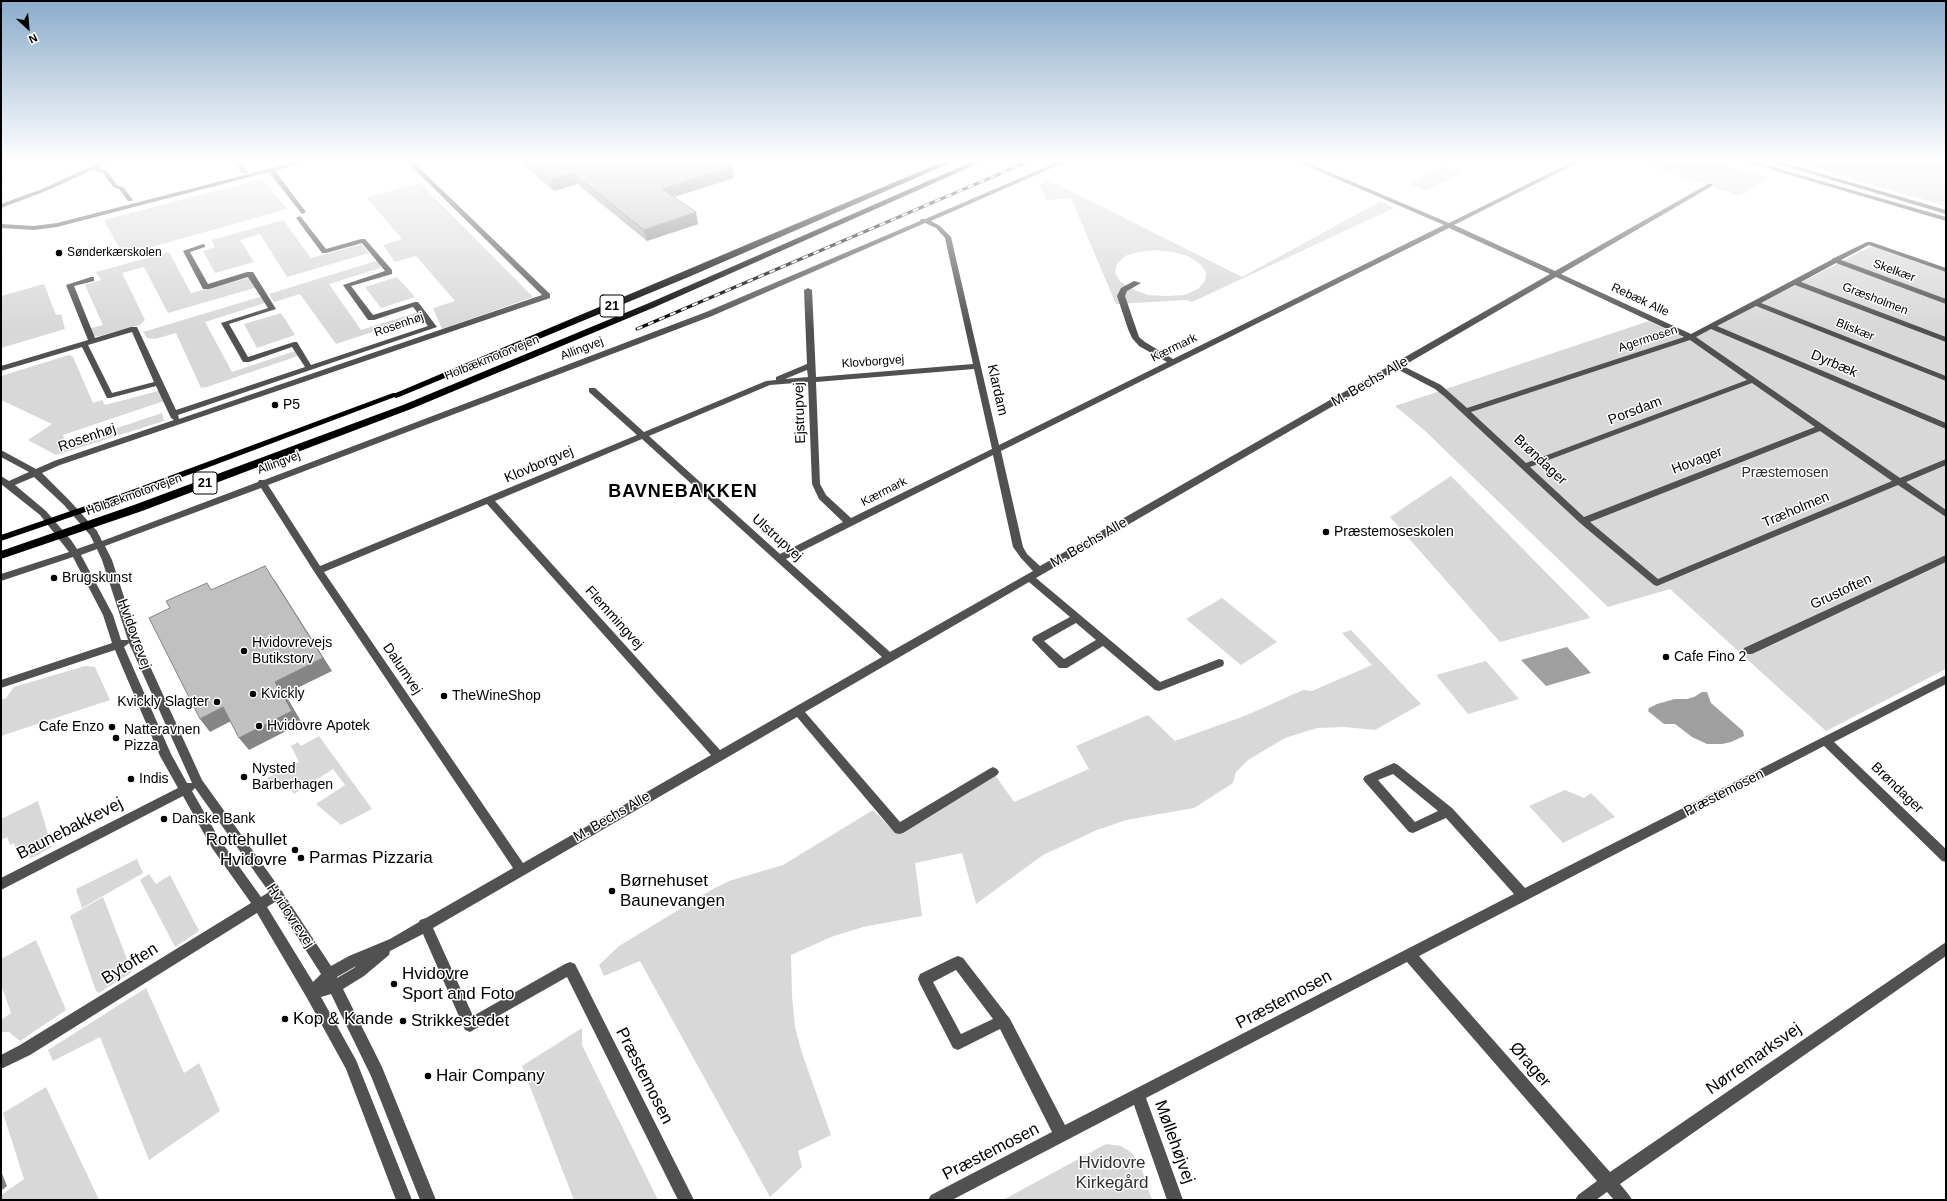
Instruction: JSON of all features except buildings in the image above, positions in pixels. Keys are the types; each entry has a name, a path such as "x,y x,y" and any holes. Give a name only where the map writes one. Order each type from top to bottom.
{"highway":[{"path":"749,248 787,227 811,216"},
{"name":"Holbækmotorvejen","path":"396,395 823,216"},
{"name":"Holbækmotorvejen","path":"1,555 248,468 421,401 644,308 854,216"}],"main road":[{"name":"Holbækmotorvejen","path":"1,538 140,490 396,395"}],"street":[{"path":"1,226 34,228 58,225 93,216"},
{"name":"Rosenhøj","path":"173,414 433,327 415,304 371,318 347,285 389,272 363,240 324,252 302,216"},
{"name":"Rosenhøj","path":"4,482 548,296 466,216"},
{"name":"Allingvej","path":"1,578 98,545 709,314 933,216"},
{"name":"Rebæk Alle","path":"1428,216 1691,337 1946,514"},
{"name":"Kærmark","path":"779,558 1467,216"},
{"name":"M. Bechs Alle","path":"312,993 331,981 359,972 395,943 425,924 1658,216"},
{"path":"1936,216 1946,219"},
{"name":"Klardam","path":"924,220 938,227 948,237 1018,547 1024,556 1040,572"},
{"name":"Agermosen","path":"1466,411 1691,337 1834,260 1869,243 1946,270"},
{"path":"203,246 186,251 206,287 250,274 272,309 226,323 246,360 294,344 309,368"},
{"name":"Skelkær","path":"1834,260 1946,302"},
{"path":"92,279 70,285 92,341"},
{"name":"Græsholmen","path":"1795,282 1946,340"},
{"path":"1137,283 1124,290 1121,296 1132,329 1136,338 1142,344 1172,362"},
{"name":"Ejstrupvej","path":"808,290 816,484 822,497 850,523"},
{"name":"Bliskær","path":"1755,303 1946,379"},
{"name":"Dyrbæk","path":"1712,327 1946,426"},
{"path":"1,369 134,329 177,422"},
{"path":"84,344 110,396 159,383"},
{"name":"Klovborgvej","path":"318,571 811,365"},
{"name":"Klovborgvej","path":"770,383 978,366"},
{"name":"Brøndager","path":"1398,366 1443,391 1583,521 1656,584"},
{"name":"Porsdam","path":"1525,466 1754,380"},
{"name":"Ulstrupvej","path":"592,390 890,657"},
{"name":"Hovager","path":"1583,521 1822,427"},
{"name":"Hvidovrevej","path":"1,454 35,472 67,503 94,533 98,545 107,560 133,640 198,783 276,894 331,981 377,1072 428,1200"},
{"name":"Træholmen","path":"1656,584 1946,462"},
{"name":"Hvidovrevej","path":"4,482 43,513 68,542 84,568 94,591 108,615 118,645 166,756 216,844 259,905 312,993 360,1084 404,1200"},
{"name":"Dalumvej","path":"262,482 318,571 521,870"},
{"name":"Flemmingvej","path":"489,500 718,755"},
{"name":"Grustoften","path":"1748,651 1946,558"},
{"path":"1030,578 1159,687 1219,663"},
{"path":"1078,617 1037,640 1063,665 1104,640"},
{"path":"1,684 133,640"},
{"name":"Præstemosen","path":"936,1200 1523,895 1826,741 1946,678"},
{"path":"798,711 899,829 993,772"},
{"name":"Brøndager","path":"1826,741 1946,857"},
{"path":"1448,812 1413,828 1369,779 1394,768 1448,812 1523,895"},
{"name":"Baunebakkevej","path":"1,884 198,783"},
{"name":"Bytoften","path":"1,1062 25,1050 276,894"},
{"name":"Præstemosen","path":"425,924 470,1025 570,968 686,1200"},
{"name":"Nørremarksvej","path":"1583,1200 1946,948"},
{"name":"Ørager","path":"1409,954 1624,1200"},
{"name":"Præstemosen","path":"1003,1022 958,1043 925,979 958,962 1003,1022 1062,1135"},
{"name":"Møllehøjvej","path":"1138,1096 1175,1200"}],"green space":[{"path":"119,216 262,216 123,255 104,220"},
{"path":"382,216 453,216 533,297 442,329 433,308 455,301 416,256 395,262 383,245 402,239"},
{"path":"1079,216 1121,216 1242,277 1353,216 1377,216 1192,302 1187,300 1116,304","holes":["1155,250 1173,252 1188,256 1200,264 1206,272 1205,281 1198,289 1184,295 1148,295 1132,289 1120,281 1115,273 1117,264 1125,256 1139,252"]},
{"path":"283,220 311,258 362,244 369,253 287,277 260,234 240,240 254,262 215,273 203,251 215,247 212,240"},
{"name":"Præstemosen","path":"1872,246 1946,271 1946,669 1826,731 1670,589 1608,607 1423,429 1395,406 1649,321 1689,340"},
{"path":"169,252 191,293 252,277 258,287 168,313 144,267 122,273 145,320 140,325 91,337 88,329 103,325 85,285 101,280 96,272"},
{"path":"379,260 381,268 329,284 361,330 418,312 421,316 336,344 300,294 274,302 269,294"},
{"path":"397,277 415,297 381,308 365,287"},
{"path":"44,284 56,315 61,314 65,329 1,348 1,296"},
{"path":"263,296 268,302 205,322 232,372 298,350 301,355 207,387 201,388 176,333 155,339 147,338 143,332"},
{"path":"281,313 295,335 257,348 244,324"},
{"path":"69,355 73,357 93,403 102,400 105,405 162,390 167,400 63,435 66,445 162,413 164,421 56,455 28,440 52,424 1,400 1,376"},
{"path":"1451,476 1590,618 1500,642 1390,517"},
{"path":"1222,598 1277,642 1241,665 1186,619"},
{"path":"1351,630 1421,704 1375,730 1344,727 1317,728 1285,738 1248,760 1236,772 1233,783 1194,808 1126,820 1097,830 1043,855 976,904 962,853 915,863 922,916 863,927 831,937 791,955 792,996 795,1027 802,1053 831,1135 798,1151 802,1167 770,1197 640,961 604,976 599,965 619,946 713,889 729,881 783,865 873,810 896,833 993,772 1014,802 1089,769 1076,746 1148,715 1175,741 1247,715 1303,690 1312,691 1372,665 1342,633"},
{"path":"1486,661 1519,699 1468,714 1436,675"},
{"path":"85,666 95,667 110,700 1,736 1,700 6,698 14,687"},
{"path":"319,736 372,809 341,825 316,804 345,785 333,769 294,794 287,785 276,792 267,778 299,762 291,746 298,742 301,746"},
{"path":"1565,790 1584,798 1591,793 1615,817 1563,843 1529,806"},
{"path":"38,801 52,847 30,859 28,850 17,855 14,843 10,845 7,837 1,840 1,819"},
{"path":"137,859 143,873 82,908 76,889"},
{"path":"149,874 156,884 170,875 199,931 175,947 140,880"},
{"path":"103,897 132,972 99,993 96,991 70,916"},
{"path":"36,940 66,1010 20,1041 9,1032 1,1032 1,1020 11,1013 1,985 1,959"},
{"path":"146,988 184,1073 199,1063 220,1111 149,1160 100,1037 53,1061 48,1050"},
{"path":"582,1028 582,1045 658,1200 574,1200 522,1066"},
{"path":"46,1087 99,1200 1,1200 1,1195 24,1179 3,1113"},
{"name":"Hvidovre Kirkegård","path":"1106,1144 1121,1146 1132,1153 1140,1164 1152,1200 1003,1200"}],"shaded area":[{"path":"1567,647 1591,673 1546,686 1521,660"},
{"path":"1702,692 1707,692 1711,703 1743,731 1744,736 1722,744 1707,744 1692,737 1675,724 1664,724 1648,711 1649,708 1657,704 1675,699 1687,699"}],"railway":[{"path":"637,329 901,216"}],"place":[{"name":"Sønderkærskolen","path":"59,253"},
{"name":"P5","path":"275,405"},
{"name":"Præstemoseskolen","path":"1326,532"},
{"name":"Brugskunst","path":"54,578"},
{"name":"Hvidovrevejs Butikstorv","path":"244,651"},
{"name":"Cafe Fino 2","path":"1666,657"},
{"name":"Kvickly","path":"253,694"},
{"name":"TheWineShop","path":"444,696"},
{"name":"Kvickly Slagter","path":"217,702"},
{"name":"Hvidovre Apotek","path":"259,726"},
{"name":"Cafe Enzo","path":"112,727"},
{"name":"Natteravnen Pizza","path":"116,738"},
{"name":"Nysted Barberhagen","path":"244,777"},
{"name":"Indis","path":"131,779"},
{"name":"Danske Bank","path":"164,819"},
{"name":"Rottehullet Hvidovre","path":"295,850"},
{"name":"Parmas Pizzaria","path":"301,858"},
{"name":"Børnehuset Baunevangen","path":"612,891"},
{"name":"Hvidovre Sport and Foto","path":"394,984"},
{"name":"Kop & Kande","path":"285,1019"},
{"name":"Strikkestedet","path":"403,1021"},
{"name":"Hair Company","path":"428,1076"}],"district":[{"name":"BAVNEBAKKEN","path":"683,492"}]}
